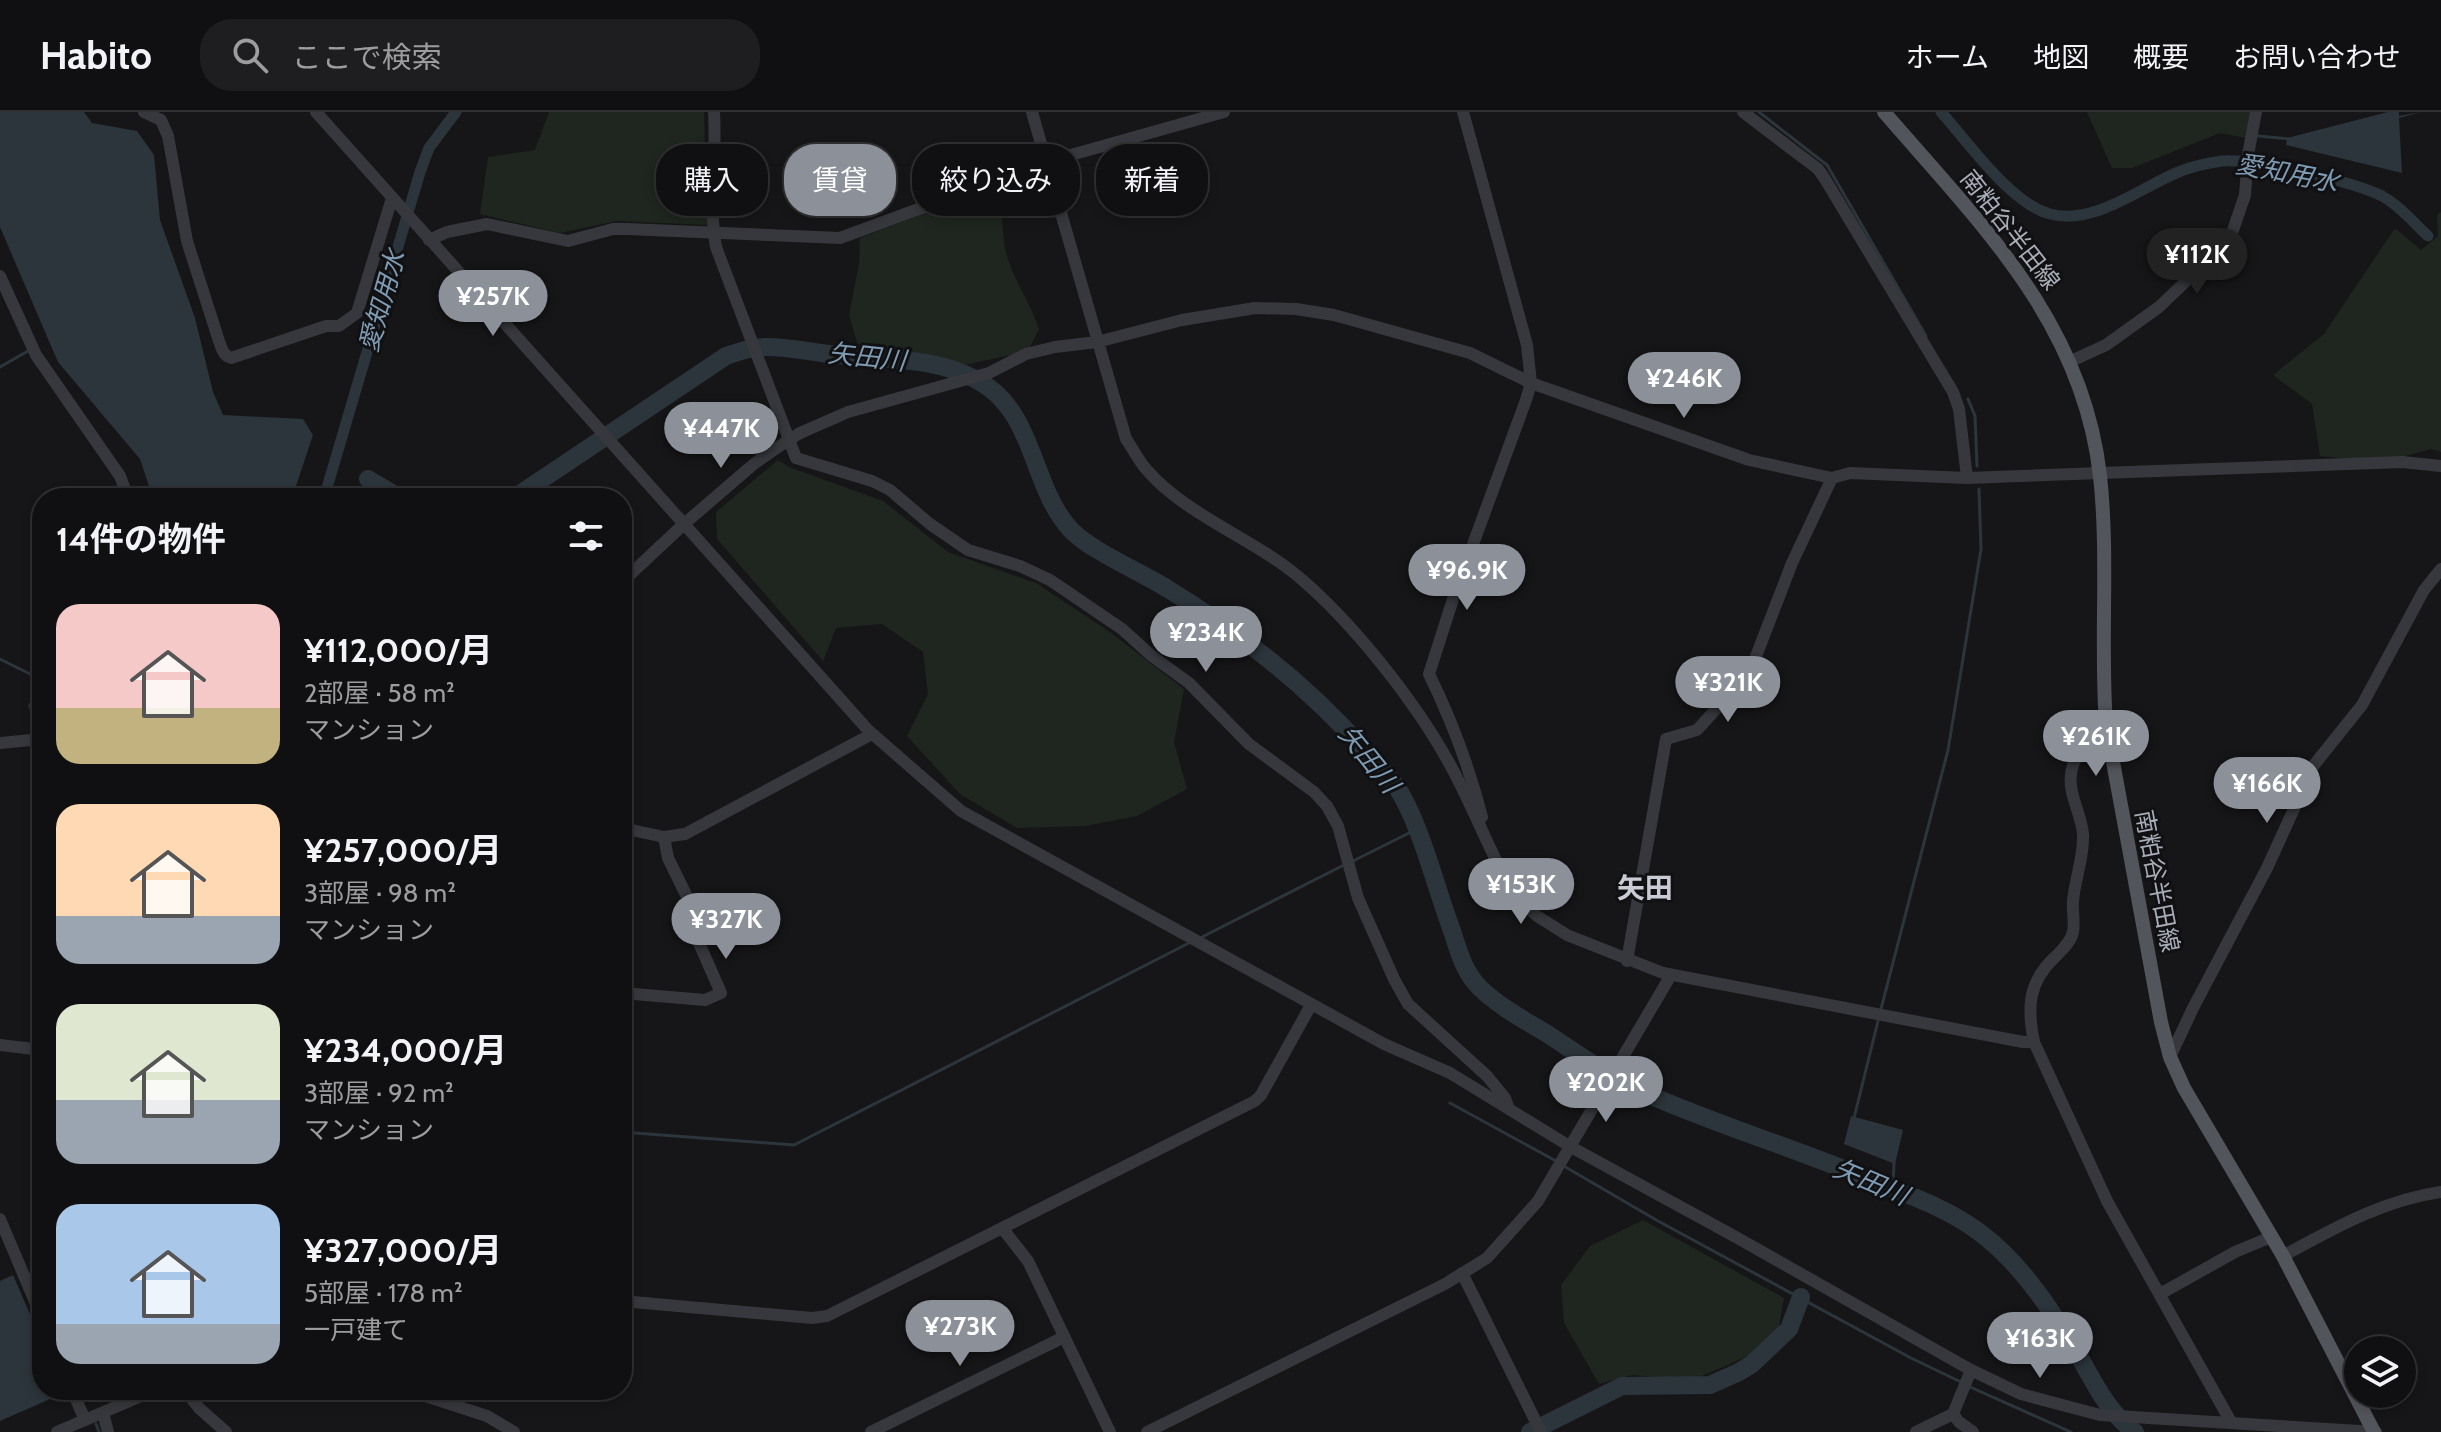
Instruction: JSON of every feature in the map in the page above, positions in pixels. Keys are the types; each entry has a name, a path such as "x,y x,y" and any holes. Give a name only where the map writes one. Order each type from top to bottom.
{"main road":[{"name":"南粕谷半田線","path":"1884,112 2000,245 2043,307 2069,362 2087,413 2100,473 2104,531 2103,681 2106,724 2170,1057 2184,1088 2283,1256 2375,1432"}],"street":[{"path":"316,112 872,734 961,811 1311,1005 1384,1044 1450,1073 1571,1147 1971,1370 2021,1394 2100,1415 2375,1432"},
{"path":"714,112 713,231 716,247 796,458 872,481 890,490 930,524 968,550 1020,566 1050,580 1122,629 1189,683 1265,758 1314,792 1327,806 1338,826 1358,898 1408,1004 1487,1076 1505,1098 1509,1109"},
{"path":"1032,112 1041,144"},
{"path":"1080,152 1224,112"},
{"path":"1463,112 1527,345 1531,383 1429,674 1467,760 1482,817 1477,823"},
{"path":"1743,112 1818,169 1825,179 1953,392 1959,409 1967,478"},
{"path":"2069,362 2106,345 2159,307 2219,251 2234,228 2245,195 2256,112"},
{"path":"153,114 161,120 168,136 191,256 223,354 231,358 350,320 362,301 396,202"},
{"path":"429,240 447,232 487,224 568,241 613,229 846,236 912,212"},
{"path":"1061,216 1126,439 1145,468 1176,496 1255,544 1324,599 1415,709 1450,764 1504,876 1517,897 1537,916 1567,935 1627,961 1671,975 2034,1042"},
{"path":"0,276 36,355 120,476 124,488"},
{"path":"632,573 684,524 778,447 800,433 848,412 989,373 1026,354 1097,342 1197,317 1255,308 1296,309 1334,315 1470,353 1531,383 1749,460 1832,478 1850,473 1967,478 2402,462 2441,466"},
{"path":"1627,961 1666,739 1697,730 1750,672 1792,563 1832,478"},
{"path":"2170,1057 2267,868 2314,765 2362,705 2424,590 2441,569"},
{"path":"2106,724 2085,741 2071,773 2071,789 2083,830 2083,854 2073,898 2073,931 2069,941 2047,964 2035,983 2028,1008 2034,1042 2107,1201 2231,1422"},
{"path":"632,830 664,837 678,836 872,734"},
{"path":"0,743 32,740"},
{"path":"664,837 668,858 692,907 687,916"},
{"path":"632,994 705,1000 721,993 699,943"},
{"path":"1147,1432 1431,1291 1487,1258 1538,1201 1671,975"},
{"path":"632,1302 812,1318 827,1316 1255,1101 1311,1005"},
{"path":"0,1045 32,1049"},
{"path":"2283,1256 2360,1216 2407,1198 2441,1192"},
{"path":"0,1219 32,1294"},
{"path":"1003,1229 1028,1261 1110,1432"},
{"path":"2160,1294 2235,1252 2271,1237"},
{"path":"1462,1273 1541,1432"},
{"path":"871,1432 1064,1337"},
{"path":"1916,1432 1953,1414 1971,1370"},
{"path":"76,1400 85,1420"},
{"path":"57,1432 132,1400"},
{"path":"193,1400 226,1432"},
{"path":"438,1400 487,1416 499,1428 514,1432"},
{"path":"103,1413 108,1432"},
{"path":"1953,1414 1973,1432"}],"shaded area":[{"path":"0,112 84,112 92,123 137,131 154,155 160,220 195,318 213,392 223,415 303,419 313,435 295,488 149,488 140,459 58,362 0,227"},
{"path":"549,112 704,112 705,144 656,144 656,216 707,216 707,225 617,221 560,233 480,214 488,157 535,150"},
{"path":"2087,112 2250,112 2246,138 2220,133 2132,168 2112,168"},
{"path":"2388,112 2399,112 2399,116 2420,112 2399,118 2402,173 2286,145 2287,138"},
{"path":"2441,212 2441,452 2431,449 2383,462 2320,456 2312,404 2273,375 2324,334 2395,228 2421,250 2438,236 2437,215"},
{"path":"917,216 1001,216 1008,259 1039,329 1029,349 959,366 917,355 860,353 849,315 859,263 860,238"},
{"path":"778,460 789,467 883,501 948,552 1036,583 1110,632 1184,689 1174,742 1187,789 1137,816 1085,826 1017,828 960,794 907,736 928,694 923,652 882,624 836,628 823,661 717,539 716,512"},
{"path":"1851,1116 1903,1130 1895,1164 1844,1144"},
{"path":"1643,1220 1784,1298 1778,1331 1750,1355 1693,1380 1632,1375 1599,1384 1564,1323 1561,1285 1590,1246"},
{"path":"13,1275 32,1319 32,1400 48,1400 0,1421 0,1281"}],"waterway":[{"name":"愛知用水","path":"327,488 420,172 429,148 456,112"},
{"path":"1759,112 1827,165 1926,336"},
{"name":"愛知用水","path":"1941,112 2005,185 2035,208 2050,214 2067,216 2101,210 2186,169 2237,161 2303,172 2368,190 2394,204 2428,236"},
{"path":"2258,136 2290,139"},
{"name":"矢田川","path":"529,488 726,356 749,349 782,348 926,363 977,380 1011,410 1022,429 1047,492 1071,530 1103,553 1195,606 1272,662 1321,705 1392,782 1405,801 1420,835 1465,967 1473,981 1487,994 1512,1013 1638,1090 1911,1196 1966,1223 1995,1245 2025,1276 2062,1329 2106,1402 2135,1432"},
{"path":"0,367 28,351"},
{"path":"1968,399 1975,416 1977,466"},
{"name":"矢田川","path":"368,479 383,488"},
{"path":"1881,1009 1948,750 1981,549 1979,489"},
{"path":"0,659 32,675"},
{"path":"1353,861 1417,829"},
{"path":"1200,938 1346,864"},
{"path":"632,1133 794,1145 1189,943"},
{"path":"1854,1118 1879,1017"},
{"path":"1450,1103 1556,1161"},
{"path":"1893,1189 1894,1162"},
{"path":"1562,1165 1658,1221 1963,1383"},
{"path":"1530,1432 1622,1386 1710,1385 1739,1372 1752,1364 1789,1329 1801,1297"},
{"path":"1970,1387 2071,1432"},
{"path":"96,1424 99,1432"}],"district":[{"name":"矢田","path":"1645,888"}]}
